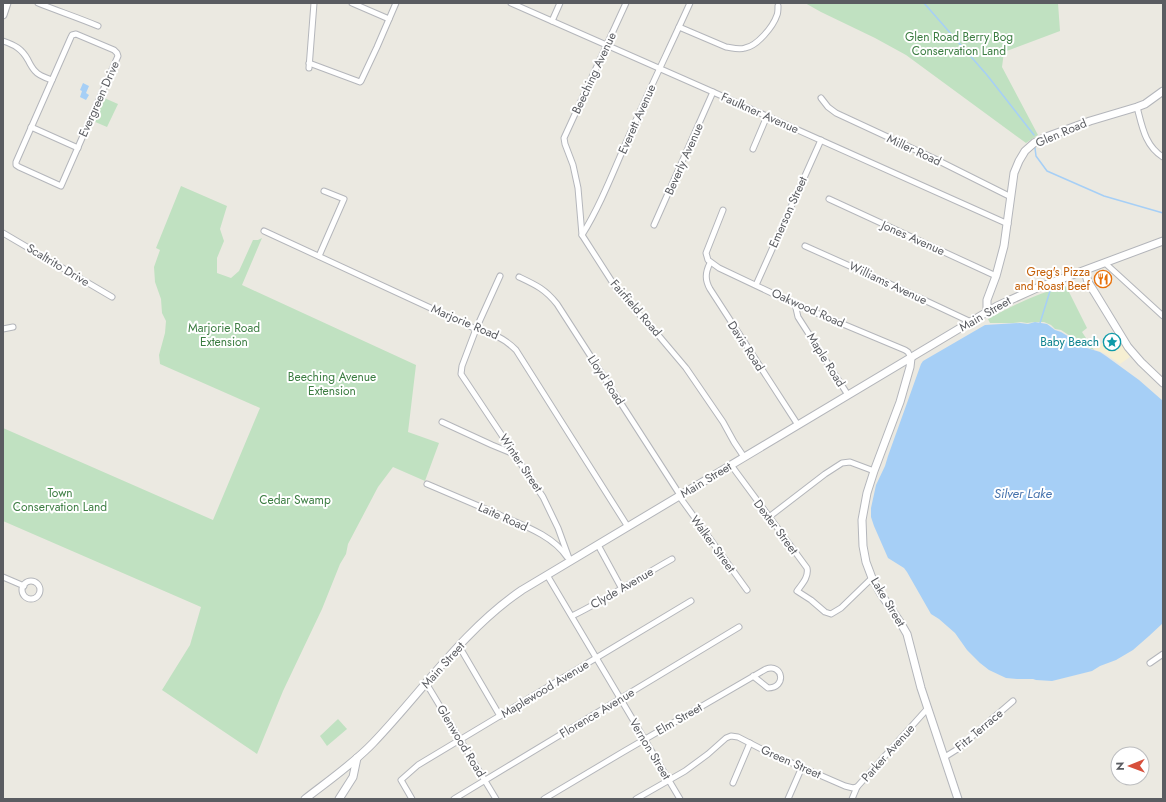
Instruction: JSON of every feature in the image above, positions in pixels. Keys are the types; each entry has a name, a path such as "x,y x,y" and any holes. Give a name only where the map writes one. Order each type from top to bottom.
{"main road":[{"path":"3,15 7,3"},
{"name":"Glen Road","path":"988,312 987,300 1003,251 1008,224 1013,179 1016,167 1026,151 1034,143 1046,137 1072,127 1145,104 1163,91"},
{"name":"Main Street","path":"305,799 357,758 373,743 479,625 501,605 522,590 988,312 1025,293 1161,244"},
{"path":"1085,271 1088,282 1128,347 1163,383"},
{"name":"Lake Street","path":"911,358 910,367 900,402 874,471 864,506 862,528 864,554 872,578 907,634 919,681 958,799"},
{"path":"339,799 353,777 357,758"}],"street":[{"path":"38,3 98,26"},
{"path":"314,3 309,65 360,82 396,3"},
{"path":"352,3 389,19"},
{"name":"Faulkner Avenue","path":"512,3 607,44 1008,224"},
{"path":"552,21 560,3"},
{"name":"Beeching Avenue","path":"565,144 565,135 626,3"},
{"name":"Everett Avenue","path":"582,235 600,202 690,3"},
{"path":"679,27 726,47 733,49 746,48 753,46 764,35 777,16 778,6"},
{"name":"Evergreen Drive","path":"74,34 78,34 99,43 117,53 117,59 61,186 16,165 16,160 32,127 71,37 74,34"},
{"path":"3,41 20,49 39,75 52,80"},
{"name":"Beverly Avenue","path":"654,225 713,92"},
{"name":"Miller Road","path":"821,98 828,108 836,113 1011,197"},
{"path":"1137,107 1143,130 1148,141 1154,150 1163,156"},
{"path":"752,149 767,116"},
{"name":"Evergreen Drive","path":"32,127 78,148"},
{"name":"Emerson Street","path":"756,285 821,140"},
{"name":"Fairfield Road","path":"565,144 573,165 578,188 582,235 618,291 686,368 723,422 730,436 744,457"},
{"path":"319,256 344,199 324,191"},
{"name":"Jones Avenue","path":"829,200 996,276"},
{"path":"710,263 706,255 722,210"},
{"name":"Marjorie Road","path":"264,231 476,329 492,333 503,338 516,350 628,527"},
{"name":"Scaltrito Drive","path":"3,233 112,297"},
{"name":"Williams Avenue","path":"805,246 971,322"},
{"name":"Oakwood Road","path":"710,263 795,304 905,350 911,358"},
{"name":"Davis Road","path":"710,263 705,277 710,289 798,425"},
{"path":"1105,263 1163,316"},
{"path":"476,329 500,276"},
{"name":"Lloyd Road","path":"519,277 542,288 557,304 679,496"},
{"name":"Maple Road","path":"795,304 798,316 848,395"},
{"path":"3,329 13,327"},
{"name":"Winter Street","path":"476,329 462,366 462,375 538,488 560,533 570,561"},
{"path":"442,422 514,454"},
{"path":"769,517 825,474 842,463 850,462 874,471"},
{"name":"Dexter Street","path":"731,465 807,570 807,576 797,591 825,612 830,614 841,608 872,578"},
{"name":"Laite Road","path":"427,484 519,524 547,538 562,550 570,561"},
{"name":"Walker Street","path":"679,496 747,590"},
{"path":"598,545 622,589"},
{"name":"Clyde Avenue","path":"572,616 600,602 646,573 672,559"},
{"name":"Vernon Street","path":"547,575 680,799"},
{"path":"3,577 24,586"},
{"name":"Maplewood Avenue","path":"412,799 401,780 424,761 692,601"},
{"name":"Florence Avenue","path":"454,799 739,627"},
{"path":"459,646 500,716"},
{"path":"1150,663 1163,654"},
{"name":"Elm Street","path":"544,799 645,739 753,676 766,669 772,668 778,670 781,678 776,686 768,688 753,676"},
{"name":"Glenwood Road","path":"426,683 496,799"},
{"name":"Fitz Terrace","path":"944,757 956,750 1014,702"},
{"name":"Parker Avenue","path":"852,799 857,787 928,708"},
{"name":"Green Street","path":"669,780 700,761 726,738 734,736 845,786 853,788 857,787"},
{"path":"733,783 750,744"},
{"path":"788,799 802,767"},
{"path":"636,799 669,780"}],"green space":[{"name":"Glen Road Berry Bog Conservation Land","path":"805,3 1058,3 1060,31 1004,52 1002,67 1038,135 1026,143 906,55"},
{"path":"102,97 118,104 107,127 93,121"},
{"path":"181,186 227,206 220,229 224,241 217,258 217,273 231,278 239,271 253,240 262,238 242,285 416,365 408,432 439,443 425,481 393,467 378,487 348,544 346,554 340,564 322,609 283,691 257,754 162,690 190,645 201,607 3,521 3,428 213,520 260,408 160,364 159,355 165,333 166,321 162,313 161,299 155,282 154,267 160,250 156,248"},
{"path":"1066,286 1087,328 1082,332 1094,350 1061,330 1055,329 1051,325 1044,322 990,323 988,319 1026,300"},
{"path":"338,719 347,729 327,746 320,736"}],"sand":[{"name":"Baby Beach","path":"1115,334 1130,357 1120,364 1106,354 1094,349"}],"water":[{"path":"83,83 89,86 86,93 89,95 86,100 80,97 82,91 80,90"},
{"name":"Silver Lake","path":"1035,322 1047,324 1087,348 1100,352 1139,380 1163,401 1163,623 1133,650 1116,660 1100,666 1092,671 1052,681 1006,678 989,670 980,663 967,650 955,633 931,614 904,568 888,558 871,517 871,508 876,485 885,466 923,361 985,325 1028,324"}],"waterway":[{"path":"924,3 987,75 1034,135"},
{"path":"1035,148 1036,156 1047,171 1104,196 1163,213"},
{"path":"1040,323 1050,291"}],"place":[{"name":"Greg's Pizza and Roast Beef","path":"1103,279"},
{"name":"Baby Beach","path":"1112,342"}],"park label":[{"name":"Marjorie Road Extension","path":"224,335"},
{"name":"Beeching Avenue Extension","path":"332,384"},
{"name":"Town Conservation Land","path":"60,500"},
{"name":"Cedar Swamp","path":"295,500"}]}
